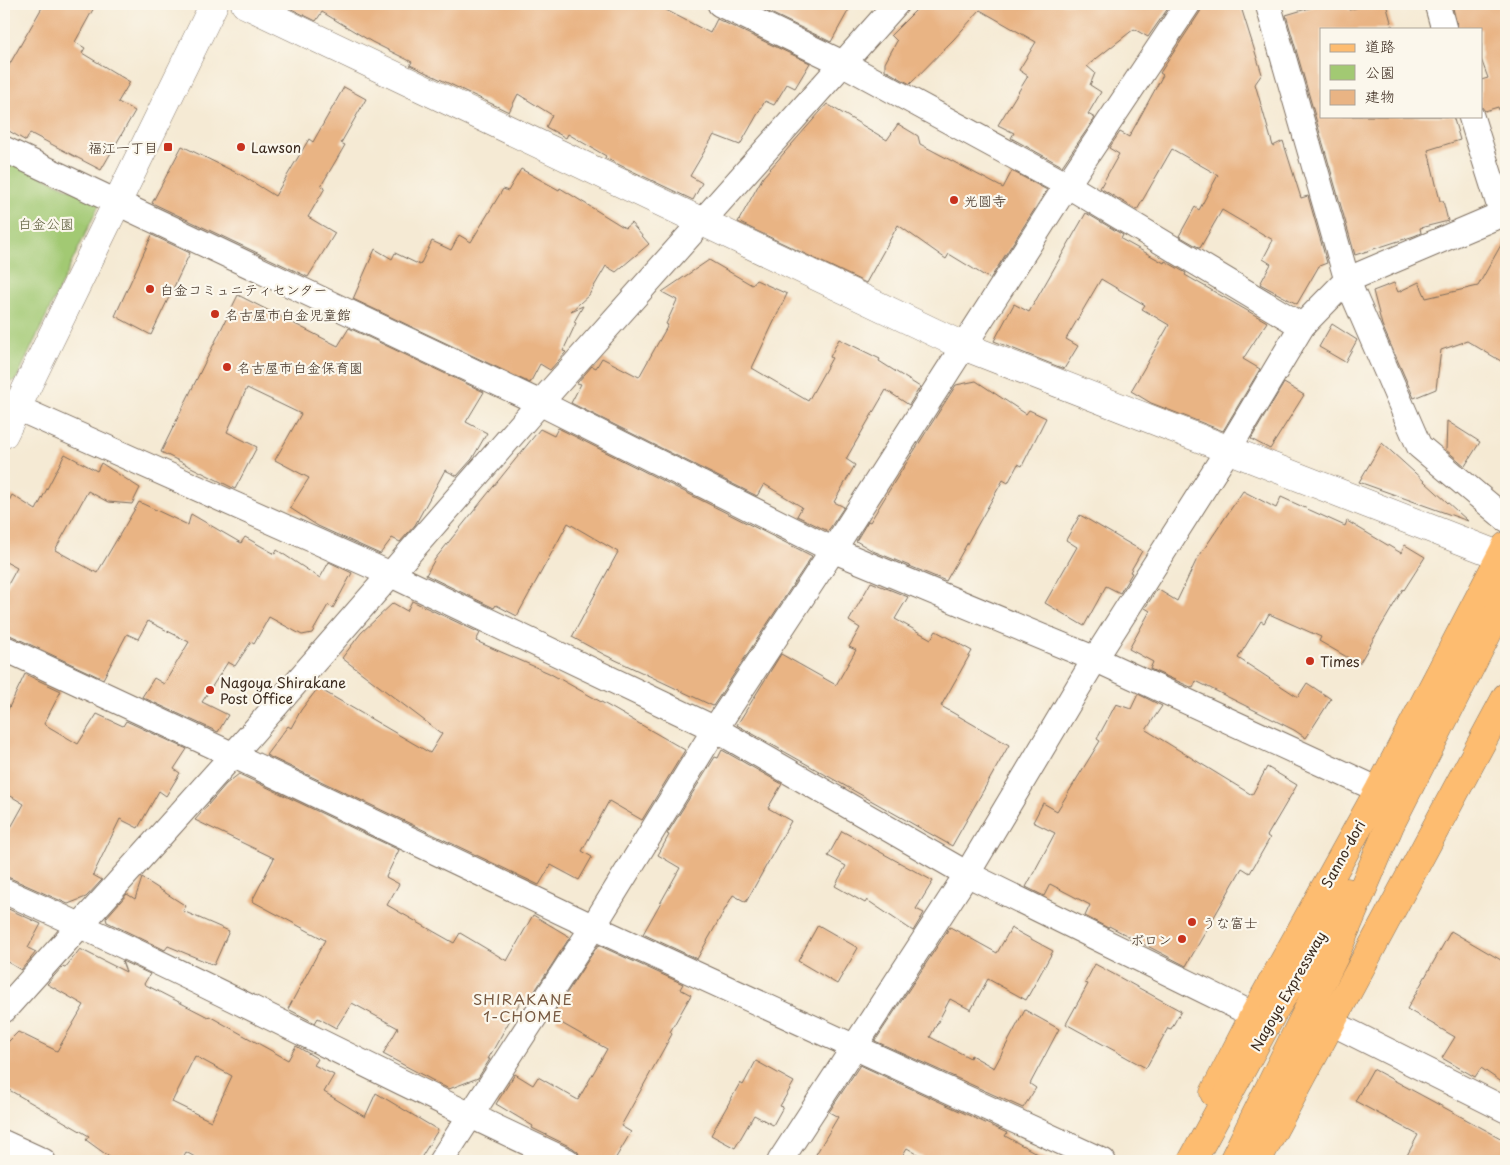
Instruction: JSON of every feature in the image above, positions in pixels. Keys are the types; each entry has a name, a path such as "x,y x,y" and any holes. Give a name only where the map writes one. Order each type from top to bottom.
{"main road":[{"name":"Sanno-dori","path":"1180,1161 1254,1015 1378,790 1504,551"},
{"name":"Nagoya Expressway","path":"1232,1161 1334,957 1390,825 1506,597"},
{"path":"1257,1161 1506,698"},
{"name":"Nagoya Expressway","path":"1192,1161 1272,1014 1390,825"}],"street":[{"path":"4,434 10,406 116,204 214,4"},
{"path":"245,4 963,346 1228,450 1504,551"},
{"path":"720,4 842,64 1067,185 1302,326"},
{"path":"4,1010 232,755 540,403 896,4"},
{"path":"441,1161 593,927 715,729 833,550 1067,185 1188,4"},
{"path":"1268,4 1347,280 1419,446 1506,519"},
{"path":"1437,4 1444,28"},
{"path":"780,1161 966,874 1095,659 1228,450 1302,326 1347,280 1504,216 1473,118"},
{"path":"4,150 540,403 833,550 1095,659 1378,790"},
{"path":"10,406 390,574 715,729 966,874 1254,1015"},
{"path":"4,648 593,927 1103,1161"},
{"path":"4,891 81,925 470,1116 567,1161"},
{"path":"1332,1023 1506,1110"},
{"path":"4,1143 43,1161"}],"green space":[{"name":"白金公園","path":"4,159 100,203 16,380 4,384"}],"building":[{"path":"44,4 96,4 75,42 85,48 82,53 130,82 118,102 135,111 101,170 30,133 26,141 4,128 4,74"},
{"path":"281,4 670,4 666,10 710,33 717,19 810,63 795,88 787,84 774,105 765,101 740,145 714,135 690,176 702,183 693,200 605,158 606,156 568,134 566,138 546,127 552,115 518,94 509,112 410,65 412,62 372,42 322,12 316,21"},
{"path":"752,4 852,4 831,42"},
{"path":"922,4 1171,4 1148,37 1134,29 1087,66 1095,73 1090,85 1101,92 1088,114 1095,118 1062,166 1011,138 1014,133 998,125 1028,76 1019,70 1036,42 980,10 910,84 885,70 885,63 897,41 891,35"},
{"path":"1202,4 1240,4 1262,74 1255,84 1273,146 1283,141 1301,198 1308,196 1327,263 1319,266 1297,304 1260,284 1271,264 1263,259 1273,240 1222,210 1200,248 1179,236 1195,207 1199,210 1218,175 1172,149 1137,210 1100,188 1119,154 1109,148 1120,132 1129,137 1163,75 1160,73 1200,12"},
{"path":"1323,4 1347,4 1349,10 1369,4 1386,4 1393,28 1320,28 1320,118 1454,118 1460,140 1428,150 1440,201 1443,201 1448,221 1420,228 1421,233 1414,236 1355,255 1286,15"},
{"path":"1452,4 1506,4 1506,120 1503,121 1498,107 1485,111 1482,107 1482,80 1488,78 1482,62 1482,28 1458,28"},
{"path":"344,87 366,99 341,143 345,145 321,186 325,188 308,217 335,233 308,277 152,203 182,146 243,176 275,196 309,139 313,142"},
{"path":"827,104 887,140 898,124 918,136 920,144 1003,188 1012,171 1047,190 990,279 949,254 946,259 898,225 866,283 738,222 763,177"},
{"path":"521,169 559,190 560,188 625,228 631,223 649,244 616,272 606,266 589,295 571,311 583,306 574,322 576,323 563,351 566,352 550,370 540,364 530,383 353,299 375,249 392,259 395,253 420,265 432,241 451,250 459,235 471,242 503,189 508,191"},
{"path":"1086,213 1123,235 1121,239 1164,263 1165,261 1186,273 1185,275 1267,322 1243,359 1260,369 1223,431 1151,403 1131,391 1169,325 1142,309 1145,305 1101,279 1066,339 1078,346 1064,369 994,341 1014,304 1029,312"},
{"name":"白金コミュニティセンター","path":"152,235 190,253 151,335 115,316"},
{"path":"1506,236 1506,364 1467,341 1441,350 1436,389 1414,398 1382,325 1373,291 1394,283 1398,292 1419,282 1426,298 1478,286"},
{"path":"709,260 752,285 756,280 787,294 752,368 808,401 832,358 830,357 839,339 880,359 879,361 920,387 909,405 886,390 846,459 855,465 834,502 844,507 828,531 797,516 802,507 764,484 757,496 571,403 581,384 577,383 592,366 596,368 602,358 639,377 668,325 666,324 677,300 662,292"},
{"path":"238,295 338,346 349,328 484,392 466,422 487,433 472,459 457,476 445,470 415,525 400,542 392,538 380,554 318,526 290,508 309,478 275,460 301,414 247,388 227,432 257,447 235,489 161,452"},
{"path":"1332,324 1357,340 1345,362 1319,347"},
{"path":"976,381 1026,414 1029,410 1046,418 1022,466 1018,464 1008,483 1003,480 946,581 873,551 856,541 868,521 870,522 956,385"},
{"path":"1284,383 1304,395 1270,449 1251,439"},
{"path":"1447,421 1480,442 1465,466 1446,450"},
{"path":"558,428 812,556 713,706 605,655 572,637 618,552 568,523 517,616 496,605 494,608 426,575 435,559 540,429 554,436"},
{"path":"1382,443 1468,521 1359,482"},
{"path":"65,454 97,471 101,463 140,488 132,504 108,502 88,491 55,550 97,573 139,502 188,525 191,514 241,543 245,537 275,554 277,550 320,578 329,562 352,573 333,608 328,605 312,633 302,635 269,617 254,644 251,642 235,666 228,662 202,702 228,715 218,732 142,697 154,678 164,684 189,642 148,621 138,639 127,634 103,679 10,635 4,634 4,592 17,568 4,561 4,511 12,495 36,510"},
{"path":"1243,491 1276,508 1281,497 1345,526 1347,521 1401,553 1405,545 1425,557 1403,589 1359,664 1319,641 1321,637 1269,614 1264,623 1261,621 1238,658 1298,697 1307,683 1331,699 1306,738 1294,730 1196,681 1193,688 1150,669 1153,662 1129,649 1150,611 1145,608 1157,589 1177,601 1196,561"},
{"path":"1080,515 1142,551 1120,593 1106,586 1084,626 1045,603 1077,547 1066,540"},
{"path":"871,582 908,597 895,619 931,639 936,631 972,651 941,706 1009,745 952,846 737,725 781,654 836,685 856,650 849,647 860,628 849,621"},
{"path":"412,601 480,633 476,641 549,673 685,750 642,820 609,801 582,851 592,857 579,880 551,865 539,885 266,755 288,726 291,728 301,710 318,688 430,753 442,734 342,658 361,633 393,603 407,611"},
{"path":"25,674 61,691 44,724 78,744 97,714 123,726 126,721 187,749 174,769 180,773 166,796 159,791 138,828 120,819 93,875 102,880 86,897 68,904 4,877 4,840 24,804 4,792 4,718"},
{"path":"1138,694 1162,706 1146,730 1252,795 1267,767 1297,785 1267,836 1270,838 1250,873 1242,868 1186,966 1109,926 1108,928 1085,916 1090,905 1050,884 1044,896 1026,887 1055,833 1033,822 1043,803 1057,811 1100,741 1097,739 1116,704 1131,709"},
{"path":"722,750 782,784 768,808 791,821 746,902 733,895 697,959 643,934 680,868 658,855 669,835 667,834 715,757 718,758"},
{"path":"239,774 399,850 386,877 399,884 387,905 454,943 460,933 507,961 533,915 570,937 529,1000 523,997 478,1078 449,1089 383,1054 398,1028 352,1003 336,1028 318,1018 315,1023 288,1009 325,940 252,901 274,858 195,820 226,784"},
{"path":"842,831 933,881 916,909 924,913 913,931 867,900 865,903 835,886 846,866 828,856"},
{"path":"142,878 186,906 183,911 229,931 214,965 168,946 165,950 107,922 106,918 127,894 135,899"},
{"path":"4,907 41,924 28,948 36,952 21,970 4,960"},
{"path":"818,925 858,948 837,984 798,961"},
{"path":"950,927 997,953 1011,928 1053,951 1026,1000 988,979 971,1010 950,999 930,1037 970,1058 971,1055 994,1068 1025,1010 1059,1029 1030,1084 1036,1088 1023,1108 875,1041"},
{"path":"1451,931 1506,963 1506,1085 1481,1068 1475,1077 1442,1058 1455,1037 1407,1009"},
{"path":"598,945 683,984 680,989 691,995 670,1032 672,1034 621,1126 631,1132 614,1161 588,1161 580,1157 573,1148 532,1128 533,1126 496,1104 515,1074 533,1085 538,1077 578,1100 607,1049 556,1020 557,1017 553,1014"},
{"path":"80,949 126,972 122,961 150,974 144,984 209,1016 288,1060 296,1046 318,1059 314,1065 334,1075 324,1092 365,1117 376,1093 438,1130 419,1161 202,1161 186,1152 181,1161 115,1161 86,1140 89,1136 4,1087 4,1046 18,1032 57,1051 84,1005 47,984 62,967 65,968","holes":["195,1056 232,1076 211,1121 172,1102"]},
{"path":"1095,964 1181,1011 1171,1029 1168,1028 1146,1068 1066,1024 1088,984 1085,983"},
{"path":"756,1061 794,1082 780,1106 783,1107 773,1125 754,1115 735,1148 711,1135 740,1083 743,1085"},
{"path":"860,1065 1007,1133 1005,1136 1051,1161 929,1161 907,1148 899,1161 812,1161 838,1117 829,1112"},
{"path":"1373,1069 1506,1141 1506,1161 1404,1161 1418,1135 1355,1101"}],"place":[{"name":"福江一丁目","path":"168,147"},
{"name":"Lawson","path":"241,147"},
{"name":"光圓寺","path":"954,200"},
{"name":"白金コミュニティセンター","path":"150,289"},
{"name":"名古屋市白金児童館","path":"215,314"},
{"name":"名古屋市白金保育園","path":"227,367"},
{"name":"Times","path":"1310,661"},
{"name":"Nagoya Shirakane Post Office","path":"210,690"},
{"name":"うな富士","path":"1192,922"},
{"name":"ボロン","path":"1182,939"}],"district":[{"name":"SHIRAKANE 1-CHOME","path":"523,1006"}]}
